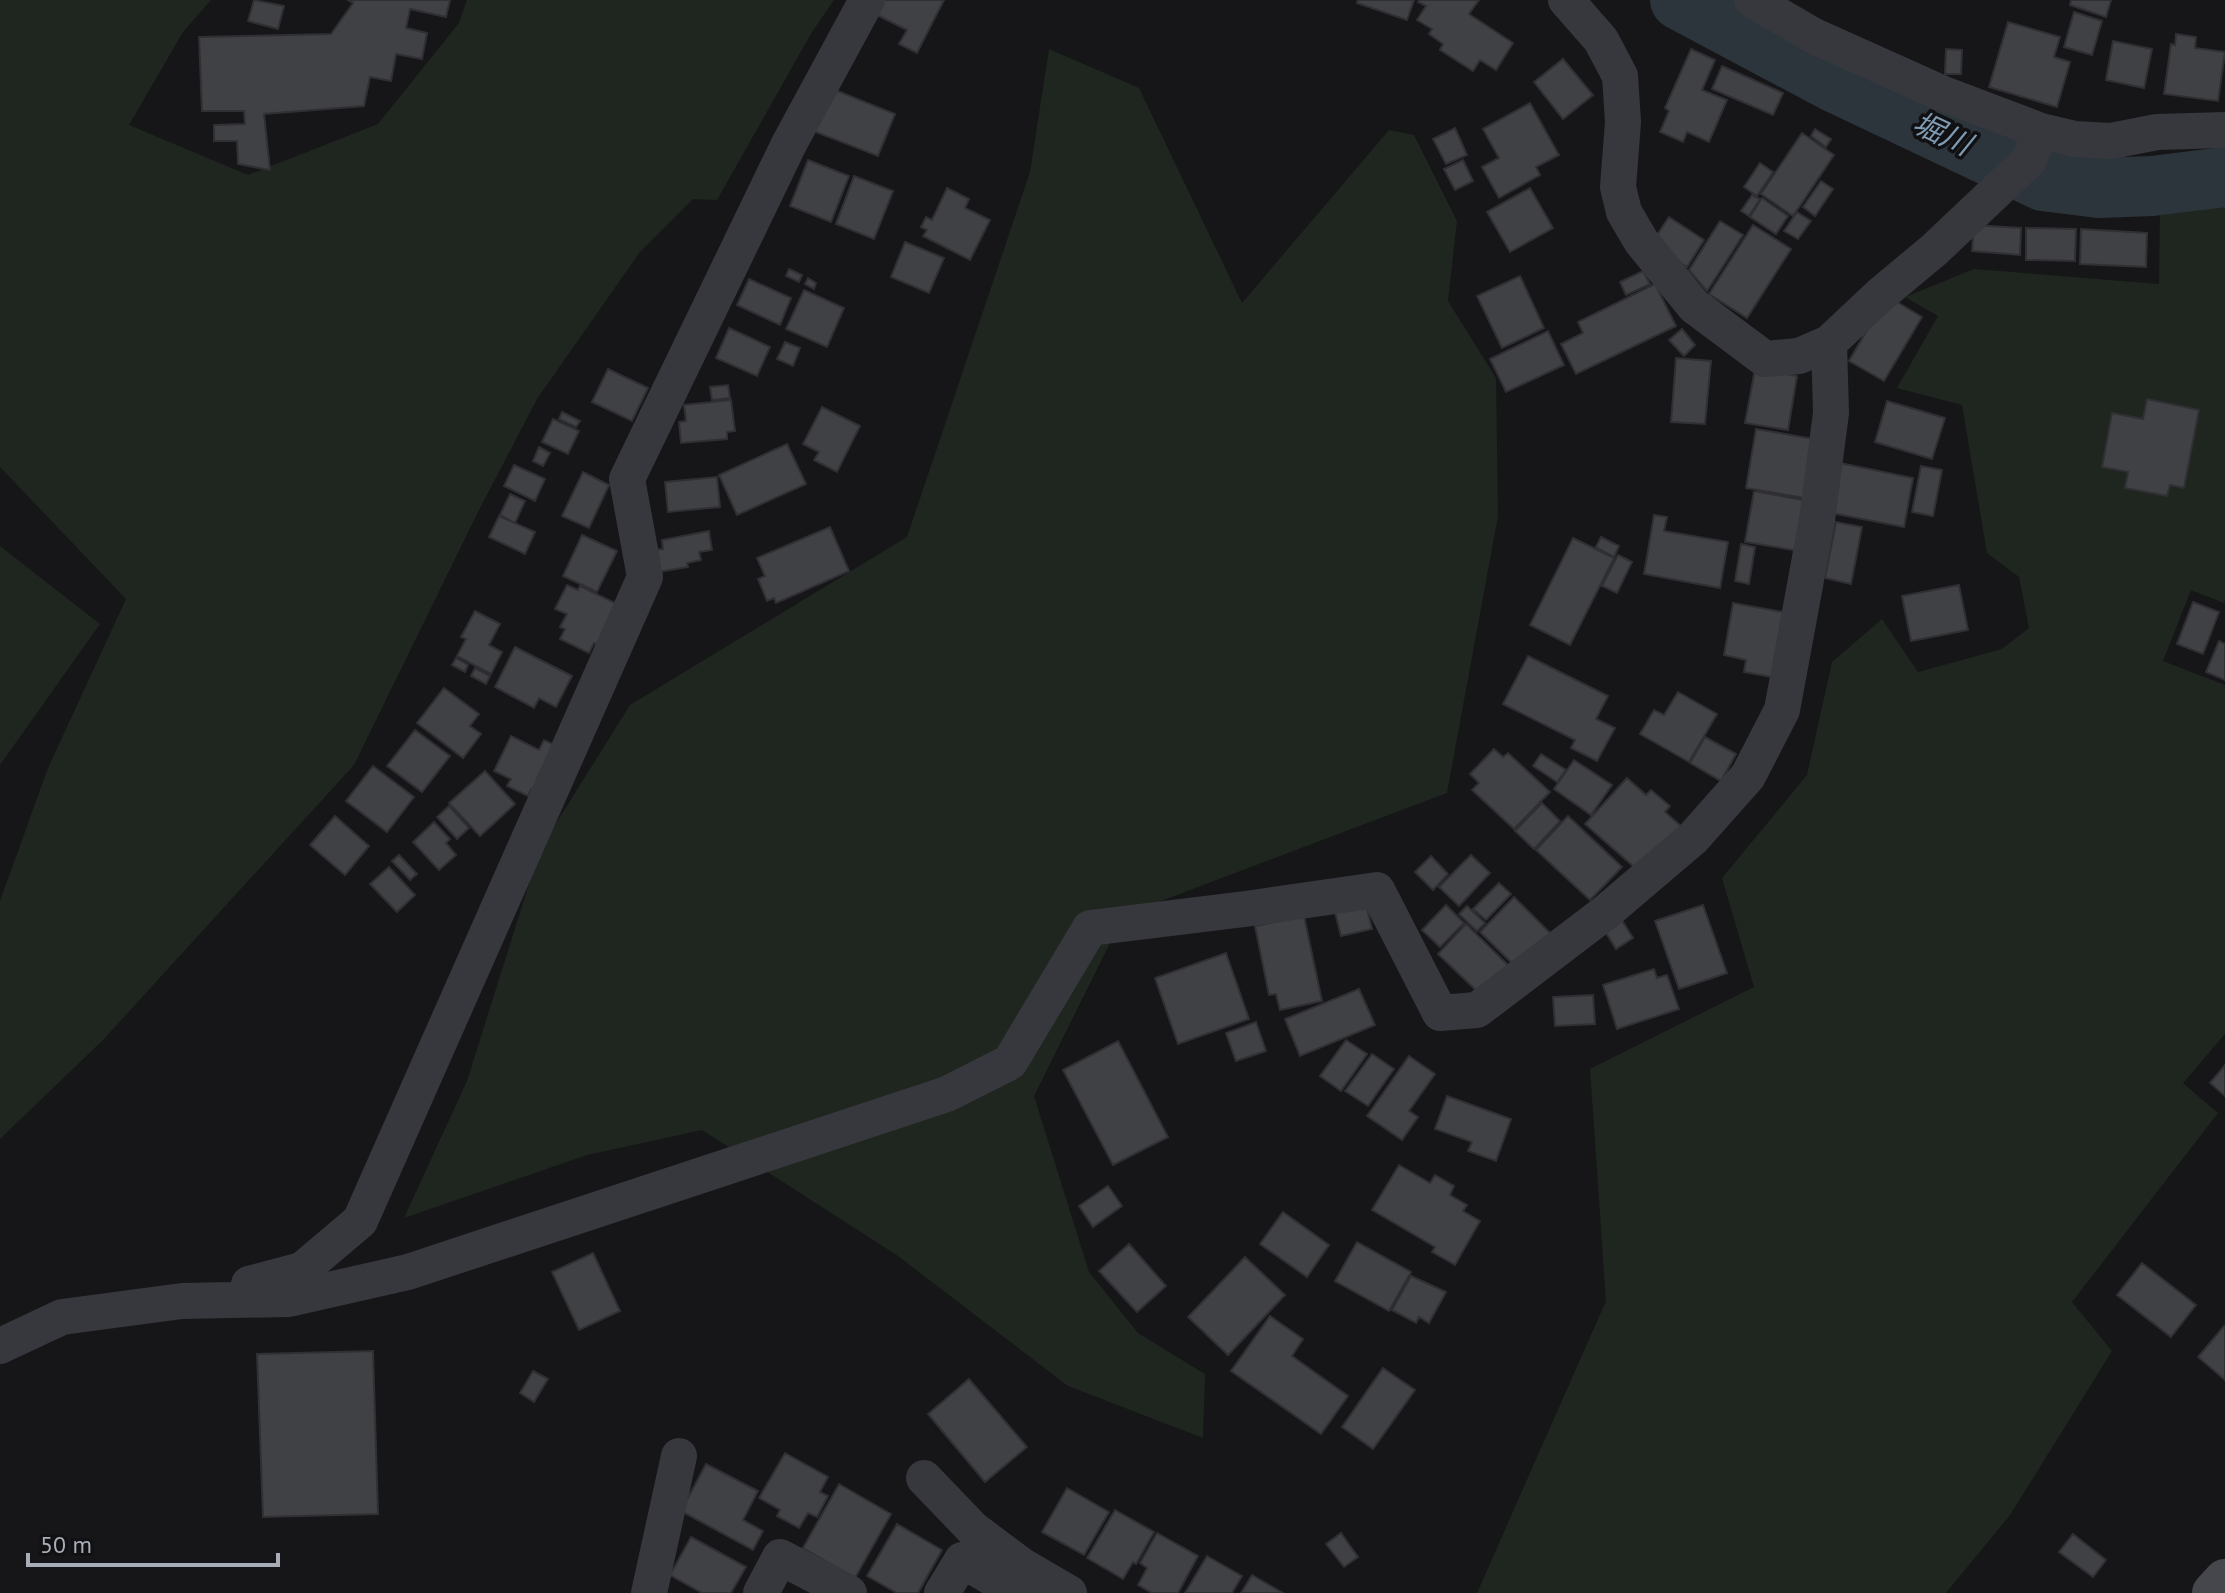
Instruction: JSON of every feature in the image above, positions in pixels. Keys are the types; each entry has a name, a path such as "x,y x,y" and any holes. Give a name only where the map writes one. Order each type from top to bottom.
{"street":[{"path":"182,1301 302,1270 360,1221 645,577 627,479 789,144 867,0"},
{"path":"1566,0 1601,40 1620,76 1623,122 1618,187 1624,212 1641,241 1694,306 1765,359 1799,356 1829,343 2029,160 2041,131"},
{"path":"1752,0 1814,36 1941,93 2041,131 2075,139 2111,141 2157,132 2225,130"},
{"path":"0,1346 62,1317 182,1301 289,1299 408,1272 947,1094 1010,1062 1090,928 1377,890 1440,1013 1477,1010 1606,912 1693,838 1748,776 1782,710 1785,695 1817,520 1831,413 1829,343"},
{"path":"649,1593 679,1456"},
{"path":"924,1478 973,1529 1021,1565 1069,1593"},
{"path":"761,1593 780,1557 849,1593"},
{"path":"942,1593 962,1560 1018,1593"},
{"path":"2214,1593 2225,1581"}],"shaded area":[{"path":"0,0 211,0 183,32 129,125 248,175 378,124 459,23 467,0 834,0 812,32 717,200 693,199 640,252 537,399 354,765 103,1040 0,1139 0,901 48,768 126,599 0,467"},
{"path":"1049,49 1139,88 1242,303 1389,130 1414,135 1457,221 1448,301 1496,378 1498,516 1447,793 1124,915 1034,1096 1089,1272 1138,1333 1205,1374 1203,1438 1068,1386 898,1256 702,1130 587,1155 404,1218 467,1081 540,849 630,705 907,537 1030,172"},
{"path":"2225,203 2225,600 2224,603 2191,590 2163,661 2225,685 2225,1034 2183,1083 2218,1113 2072,1302 2112,1351 2010,1515 1946,1593 1477,1593 1606,1301 1590,1069 1754,987 1722,878 1807,775 1832,662 1882,619 1918,672 2002,649 2029,628 2019,577 1987,553 1962,405 1897,388 1938,316 1905,297 1974,269 2159,284 2160,212"},
{"path":"0,546 100,624 0,765"}],"building":[{"path":"254,0 284,6 278,29 248,21"},
{"path":"348,0 450,0 446,17 410,9 406,28 427,33 422,59 396,54 391,81 370,77 364,106 264,114 270,170 238,164 237,141 214,141 214,125 245,124 244,111 202,111 199,37 331,34 353,3"},
{"path":"883,0 944,0 917,53 899,44 907,30 875,14"},
{"path":"1358,0 1414,0 1407,20 1357,3"},
{"path":"1479,0 1469,14 1513,43 1496,70 1480,60 1473,71 1440,50 1443,44 1429,34 1432,29 1417,20 1426,6 1418,2"},
{"path":"2071,0 2111,0 2106,17 2070,5"},
{"path":"2074,12 2102,21 2092,55 2064,47"},
{"path":"2008,22 2060,37 2054,57 2070,62 2057,107 1989,87"},
{"path":"2176,34 2196,37 2195,48 2225,52 2218,101 2164,94 2171,44 2175,45"},
{"path":"2113,41 2152,49 2144,88 2106,80"},
{"path":"1691,49 1715,60 1702,90 1727,100 1709,142 1687,132 1683,142 1660,132 1669,111 1665,108"},
{"path":"1946,49 1962,50 1961,74 1945,74"},
{"path":"1563,59 1593,95 1563,119 1534,82"},
{"path":"1722,66 1783,93 1773,115 1712,89"},
{"path":"830,88 895,114 878,156 813,131"},
{"path":"1530,103 1559,155 1536,167 1540,175 1499,198 1482,167 1499,158 1483,129"},
{"path":"1455,128 1467,155 1446,164 1433,139"},
{"path":"1815,129 1831,139 1826,147 1811,136"},
{"path":"1802,133 1834,155 1793,216 1761,194"},
{"path":"808,160 849,176 831,222 790,206"},
{"path":"1463,160 1473,181 1455,190 1444,169"},
{"path":"1760,163 1773,172 1757,196 1744,187"},
{"path":"854,176 893,191 874,239 836,224"},
{"path":"1821,181 1833,189 1815,216 1803,207"},
{"path":"947,188 969,199 965,208 990,220 970,260 923,236 927,230 921,227 926,217 932,220"},
{"path":"1530,188 1553,228 1510,252 1487,212"},
{"path":"1752,195 1760,199 1749,216 1741,211"},
{"path":"1762,198 1788,216 1776,234 1750,217"},
{"path":"1797,212 1811,221 1798,239 1784,231"},
{"path":"1669,217 1704,240 1687,267 1663,252 1655,238"},
{"path":"1720,221 1743,235 1707,291 1689,270"},
{"path":"1753,225 1791,249 1747,318 1709,294"},
{"path":"1974,225 2021,228 2020,255 1972,251"},
{"path":"2026,228 2076,229 2075,261 2026,260"},
{"path":"2081,229 2147,233 2146,267 2080,264"},
{"path":"905,242 944,258 929,293 891,277"},
{"path":"789,269 802,275 799,282 786,276"},
{"path":"1643,271 1650,284 1626,295 1620,282"},
{"path":"1520,276 1544,328 1502,348 1477,296"},
{"path":"808,278 816,283 814,289 805,284"},
{"path":"749,279 791,298 780,325 737,305"},
{"path":"1655,284 1676,326 1576,374 1561,344 1583,333 1578,322"},
{"path":"804,290 844,308 827,347 786,329"},
{"path":"1887,296 1922,317 1884,381 1849,361"},
{"path":"729,328 770,347 757,376 716,358"},
{"path":"1682,329 1695,345 1684,356 1669,340"},
{"path":"1548,331 1564,365 1506,392 1490,359"},
{"path":"785,342 800,348 793,366 777,359"},
{"path":"1676,358 1711,361 1705,424 1671,422"},
{"path":"608,369 648,388 632,421 592,402"},
{"path":"1755,369 1797,376 1788,430 1745,423"},
{"path":"728,385 730,398 712,400 710,387"},
{"path":"2147,399 2199,410 2184,488 2170,485 2167,496 2125,488 2128,472 2102,467 2112,413 2143,419"},
{"path":"731,400 735,431 727,432 727,439 681,443 679,422 686,421 684,405"},
{"path":"1887,401 1945,418 1932,459 1875,442"},
{"path":"822,407 860,426 837,472 814,460 819,452 803,444"},
{"path":"562,412 580,421 576,427 559,419"},
{"path":"553,419 579,431 568,454 542,442"},
{"path":"1756,429 1814,439 1804,498 1746,488"},
{"path":"787,444 806,484 737,515 719,475"},
{"path":"539,447 550,453 543,466 533,461"},
{"path":"1840,463 1913,478 1904,527 1831,513"},
{"path":"514,465 545,479 535,501 504,486"},
{"path":"1921,466 1942,470 1933,516 1912,512"},
{"path":"583,472 609,485 589,528 562,516"},
{"path":"717,477 720,507 668,512 665,482"},
{"path":"1754,491 1808,501 1799,551 1745,542"},
{"path":"510,494 525,501 515,523 500,515"},
{"path":"1654,515 1667,517 1664,531 1728,542 1720,588 1644,574"},
{"path":"499,516 535,532 525,554 489,537"},
{"path":"1836,522 1862,527 1851,584 1825,578"},
{"path":"830,527 849,571 776,603 774,598 767,601 758,579 765,576 757,558"},
{"path":"709,531 712,550 699,552 701,560 687,563 688,567 658,572 654,550 663,549 662,540"},
{"path":"582,535 617,551 597,592 563,576"},
{"path":"1601,537 1619,546 1614,557 1596,547"},
{"path":"1573,538 1614,558 1570,645 1530,625"},
{"path":"1741,544 1755,547 1749,584 1735,581"},
{"path":"1618,555 1632,562 1617,593 1602,586"},
{"path":"567,585 578,590 580,586 617,604 598,645 594,643 589,653 560,639 565,629 560,627 567,614 555,609"},
{"path":"1959,585 1968,630 1911,641 1902,596"},
{"path":"2193,602 2219,612 2203,654 2177,644"},
{"path":"1733,603 1789,613 1777,678 1744,672 1746,660 1724,655"},
{"path":"475,611 500,624 489,645 502,652 491,674 457,656 466,639 461,637"},
{"path":"2219,641 2225,644 2225,680 2206,672"},
{"path":"515,647 572,676 556,707 539,698 534,708 495,687"},
{"path":"1528,656 1608,696 1596,719 1615,728 1597,761 1571,748 1575,740 1503,704"},
{"path":"456,658 468,665 465,672 452,665"},
{"path":"475,668 490,676 486,684 471,676"},
{"path":"444,688 479,714 470,726 481,734 463,758 417,723"},
{"path":"1678,692 1717,714 1689,762 1640,734 1654,710 1664,715"},
{"path":"415,730 450,756 422,792 387,766"},
{"path":"511,736 539,750 544,740 557,746 535,791 531,789 528,796 507,786 511,779 494,771"},
{"path":"1705,737 1736,754 1721,781 1690,763"},
{"path":"1494,749 1503,757 1508,753 1550,792 1514,829 1472,790 1479,783 1470,774"},
{"path":"1541,754 1566,770 1557,782 1533,766"},
{"path":"1574,760 1612,785 1591,815 1554,789"},
{"path":"373,766 414,797 387,832 346,801"},
{"path":"485,771 515,804 480,836 449,803"},
{"path":"1627,778 1646,795 1651,790 1670,806 1665,812 1681,826 1640,872 1585,824"},
{"path":"1542,803 1560,821 1534,849 1515,831"},
{"path":"449,806 469,828 457,839 437,817"},
{"path":"335,816 369,846 345,875 310,845"},
{"path":"1568,816 1622,867 1590,900 1536,850"},
{"path":"434,822 450,839 446,843 456,855 439,870 413,842"},
{"path":"399,855 417,874 410,880 392,861"},
{"path":"1471,855 1490,873 1459,906 1439,887"},
{"path":"1431,856 1448,874 1433,890 1415,872"},
{"path":"389,867 415,895 397,912 370,884"},
{"path":"1499,883 1511,894 1486,920 1473,909"},
{"path":"1514,897 1551,934 1517,968 1480,932"},
{"path":"1366,904 1372,929 1341,936 1335,912"},
{"path":"1446,905 1464,923 1440,947 1422,930"},
{"path":"1703,905 1727,973 1679,989 1655,921"},
{"path":"1467,906 1485,923 1477,931 1459,914"},
{"path":"1304,916 1322,1001 1280,1010 1276,994 1269,995 1255,926"},
{"path":"1620,917 1633,938 1616,949 1603,928"},
{"path":"1466,924 1510,967 1482,996 1438,954"},
{"path":"1226,953 1249,1019 1178,1044 1155,978"},
{"path":"1654,969 1657,978 1667,975 1679,1009 1617,1029 1603,985"},
{"path":"1359,989 1375,1025 1300,1056 1285,1019"},
{"path":"1593,995 1595,1024 1555,1026 1553,997"},
{"path":"1256,1022 1266,1051 1236,1061 1226,1033"},
{"path":"1346,1040 1367,1054 1341,1091 1320,1076"},
{"path":"1118,1041 1168,1137 1113,1165 1063,1070"},
{"path":"1372,1054 1394,1069 1368,1106 1345,1091"},
{"path":"1409,1056 1435,1074 1409,1111 1418,1117 1402,1140 1367,1116"},
{"path":"2225,1065 2225,1096 2210,1083"},
{"path":"1447,1096 1511,1119 1496,1161 1468,1151 1472,1142 1435,1129"},
{"path":"1399,1165 1430,1183 1435,1175 1454,1186 1450,1195 1467,1205 1463,1211 1480,1221 1455,1265 1432,1252 1435,1247 1372,1210"},
{"path":"1108,1186 1122,1206 1093,1227 1079,1206"},
{"path":"1283,1212 1329,1245 1307,1277 1260,1244"},
{"path":"1357,1242 1411,1272 1389,1311 1335,1281"},
{"path":"1129,1244 1166,1286 1137,1312 1099,1271"},
{"path":"593,1253 620,1311 579,1330 552,1272"},
{"path":"1245,1257 1285,1295 1228,1355 1188,1317"},
{"path":"2142,1263 2196,1305 2171,1337 2117,1295"},
{"path":"1411,1276 1446,1292 1429,1323 1419,1317 1416,1323 1392,1310"},
{"path":"1270,1316 1303,1339 1292,1356 1348,1396 1321,1434 1231,1371"},
{"path":"2225,1327 2225,1380 2198,1357"},
{"path":"373,1351 378,1514 263,1517 257,1354"},
{"path":"1383,1368 1415,1390 1373,1449 1342,1427"},
{"path":"533,1371 548,1379 534,1402 520,1393"},
{"path":"969,1379 1027,1447 985,1482 928,1414"},
{"path":"785,1453 828,1477 820,1492 828,1496 817,1517 808,1513 799,1528 777,1516 780,1510 759,1498"},
{"path":"706,1464 758,1491 743,1520 763,1531 753,1550 681,1511"},
{"path":"839,1484 891,1514 855,1578 803,1548"},
{"path":"1067,1488 1109,1512 1084,1555 1042,1532"},
{"path":"1115,1510 1154,1532 1136,1564 1133,1562 1123,1579 1087,1558"},
{"path":"897,1524 942,1550 918,1593 897,1593 867,1576"},
{"path":"1157,1533 1198,1556 1178,1593 1152,1593 1138,1585 1147,1568 1140,1563"},
{"path":"1341,1533 1358,1557 1344,1567 1326,1544"},
{"path":"2073,1534 2106,1560 2093,1577 2059,1552"},
{"path":"691,1537 746,1567 731,1593 702,1593 670,1575"},
{"path":"1207,1556 1242,1576 1232,1593 1185,1593"},
{"path":"1252,1575 1283,1593 1241,1593"}],"waterway":[{"name":"堀川","path":"1680,0 1836,83 2043,181 2099,188 2152,186 2225,177"}]}
